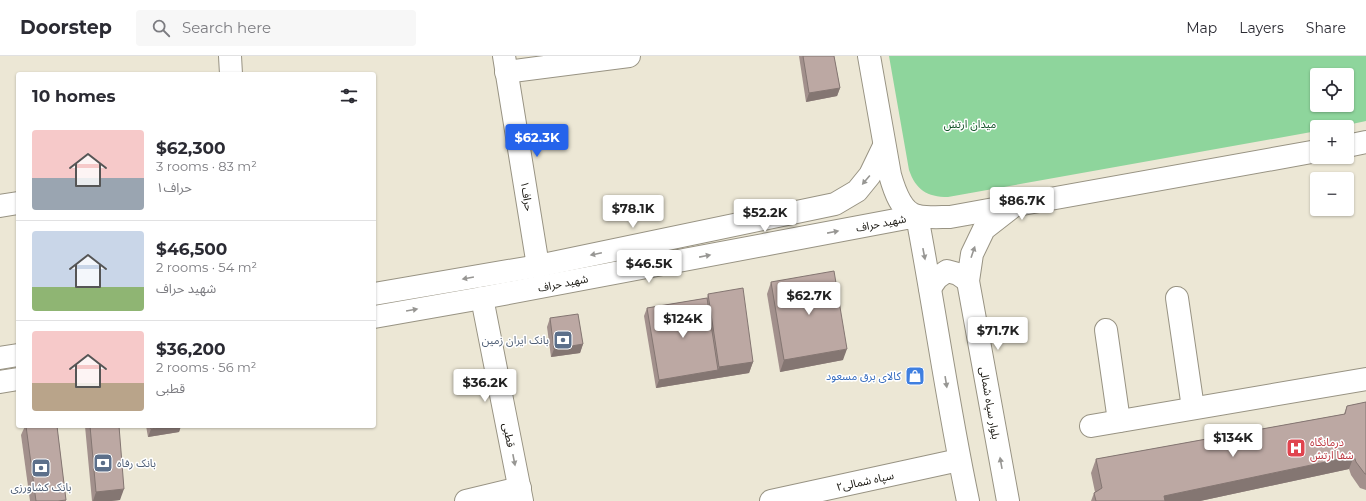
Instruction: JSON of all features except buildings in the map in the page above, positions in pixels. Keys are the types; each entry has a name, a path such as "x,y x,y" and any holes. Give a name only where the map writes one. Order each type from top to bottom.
{"main road":[{"path":"230,56 231,72"},
{"path":"505,64 629,56"},
{"path":"869,56 884,146 894,191 903,207 917,216 950,217 1310,152"},
{"name":"حراف۱","path":"505,64 538,266"},
{"path":"1354,145 1366,142"},
{"path":"376,294 538,266 835,204 857,191 870,175 884,146"},
{"path":"0,206 16,203"},
{"name":"بلوار سپاه شمالی","path":"1008,501 968,281 972,254 984,229 1016,205"},
{"path":"917,216 959,460 968,501"},
{"name":"شهید حراف","path":"376,317 917,216"},
{"path":"748,222 749,247"},
{"path":"930,288 937,278 947,271 958,274 968,281"},
{"name":"قطبی","path":"482,298 521,495"},
{"path":"1177,298 1193,408"},
{"path":"1106,330 1119,421"},
{"path":"0,358 16,355"},
{"path":"0,382 16,379"},
{"path":"1091,426 1366,379"},
{"name":"سپاه شمالی۲","path":"771,501 959,460"},
{"path":"466,501 521,495"}],"green space":[{"name":"میدان ارتش","path":"889,56 1366,56 1366,121 1354,124 1354,120 1310,120 1310,132 948,197 928,194 915,183 909,170"}],"place":[{"name":"بانک ایران زمین","path":"563,340"},
{"name":"کالای برق مسعود","path":"915,376"},
{"name":"درمانگاه شفا ارتش","path":"1296,448"},
{"name":"بانک رفاه","path":"103,463"},
{"name":"بانک کشاورزی","path":"41,468"}]}
